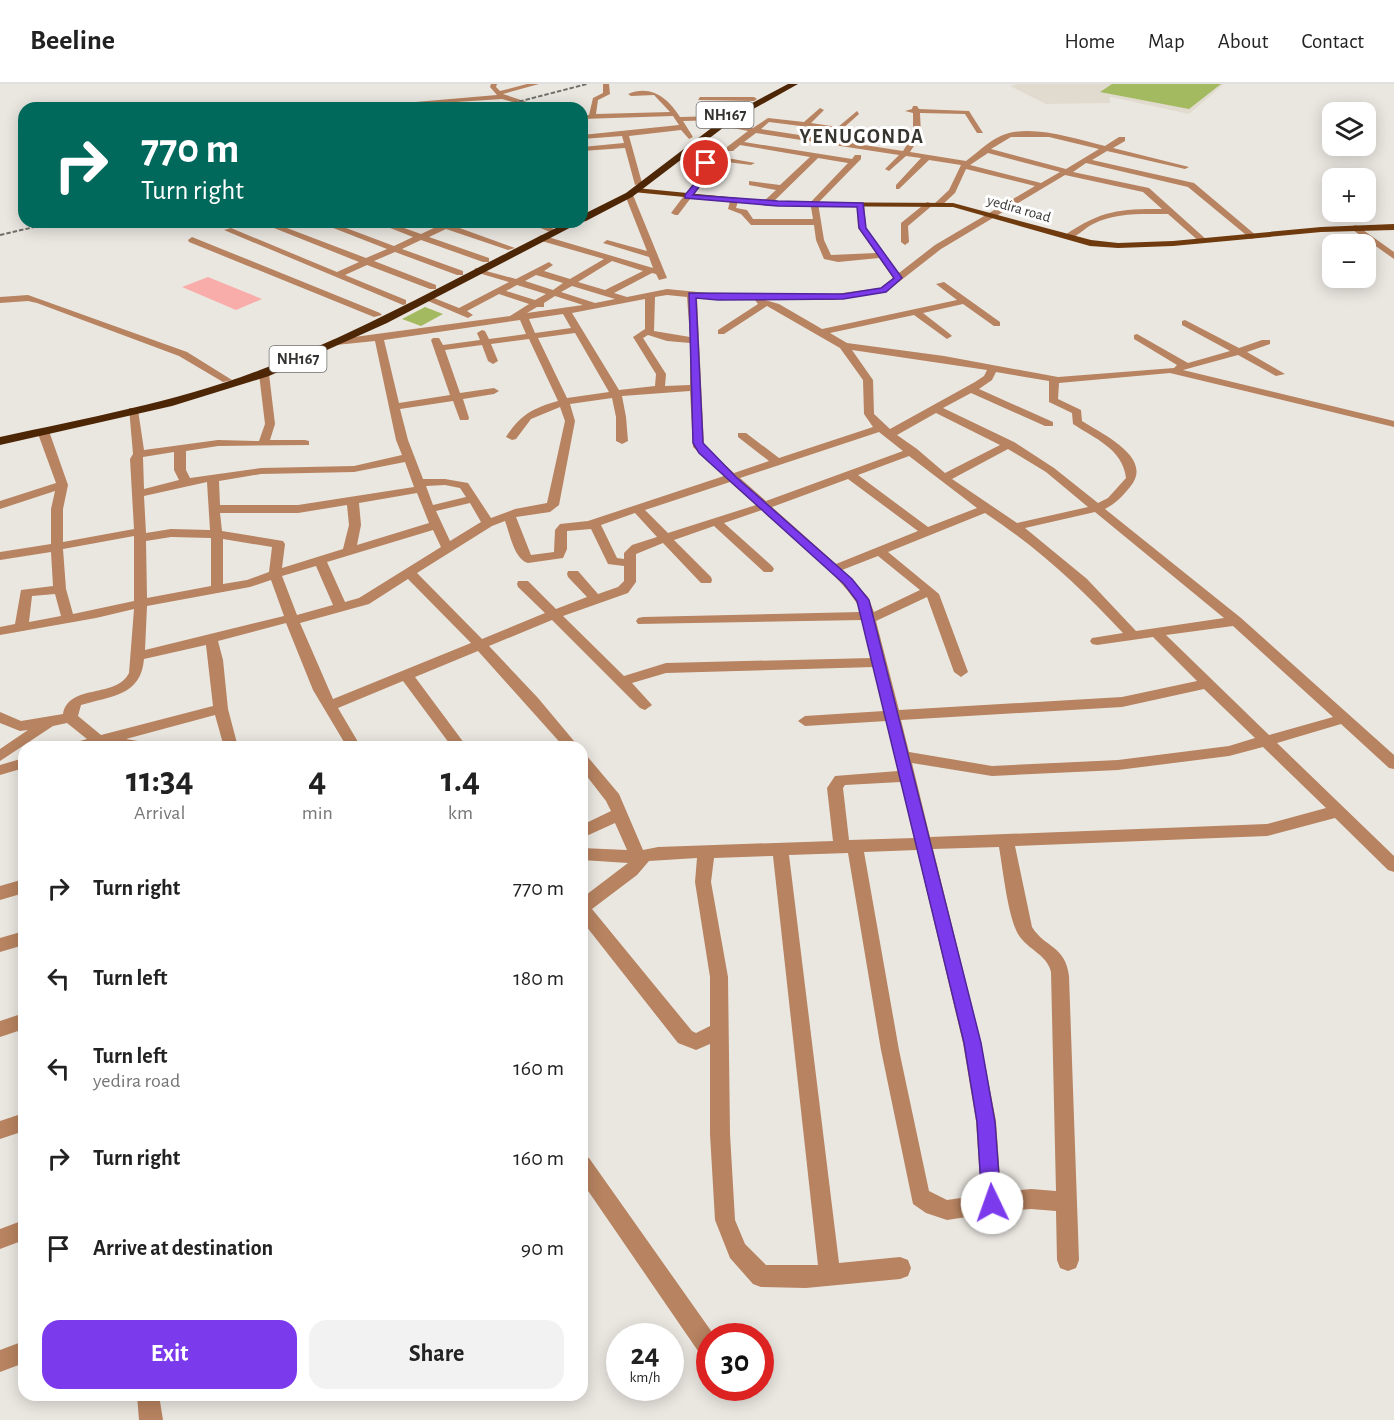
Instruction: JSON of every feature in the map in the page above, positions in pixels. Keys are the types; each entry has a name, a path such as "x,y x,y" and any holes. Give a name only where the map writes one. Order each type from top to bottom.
{"highway":[{"name":"NH167","path":"588,216 634,189 681,157 720,122 754,99 783,84"},
{"name":"NH167","path":"588,210 634,189 689,137 794,84"},
{"name":"NH167","path":"0,441 221,388 264,374 336,342 554,228"},
{"name":"NH167","path":"0,435 227,380 279,363 403,302 429,292 460,273 482,265 511,248 560,228"}],"main road":[{"name":"yedira road","path":"634,189 767,203 953,205 1090,243 1127,246 1394,227"}],"street":[{"path":"494,84 493,87 500,95 518,102"},
{"path":"418,102 500,95 536,84"},
{"path":"592,118 595,99 608,94 606,84"},
{"path":"653,93 653,84 632,85 632,94 626,104 618,109 616,117 626,133 634,189 652,255 654,271 670,292"},
{"path":"632,94 653,93 658,95 679,120 689,137"},
{"path":"700,99 754,99"},
{"path":"806,124 820,110"},
{"path":"889,169 919,135 915,112 973,119 980,131"},
{"path":"730,149 770,120 842,128 857,114"},
{"path":"588,118 720,122 753,131 903,154 923,161 963,167 1043,186"},
{"path":"588,136 626,133 679,120"},
{"path":"905,242 904,225 952,191 963,167 1000,139 1018,134 1049,135 1185,166"},
{"path":"336,342 379,338 519,315 563,312 670,292 744,297 843,297 883,290 938,247 1122,139"},
{"path":"739,143 853,161"},
{"path":"588,148 628,145"},
{"path":"867,148 813,204 820,240 827,257 838,259 882,255"},
{"path":"987,150 1067,172 1143,189 1204,241"},
{"path":"767,203 816,155"},
{"path":"681,157 696,159 708,165 727,160 751,163"},
{"path":"899,187 923,161"},
{"path":"1086,161 1191,185 1254,237"},
{"path":"675,213 708,172 708,165"},
{"path":"752,183 781,188"},
{"path":"734,201 732,209 744,212 751,222 816,222"},
{"path":"861,205 862,228 898,278"},
{"path":"1068,237 1091,221 1105,216 1171,211"},
{"path":"271,232 281,228 352,244 394,249"},
{"path":"330,228 352,244 366,262 397,274 479,323 493,361"},
{"path":"395,228 447,247 519,281 596,306"},
{"path":"337,274 440,228"},
{"path":"451,228 511,248"},
{"path":"539,228 610,259 654,271"},
{"path":"1356,228 1394,255"},
{"path":"228,230 337,274 460,273"},
{"path":"242,244 262,236"},
{"path":"447,247 473,236"},
{"path":"192,240 377,315"},
{"path":"607,243 652,255"},
{"path":"328,255 352,244"},
{"path":"221,252 231,248"},
{"path":"394,249 403,302"},
{"path":"299,267 318,259"},
{"path":"519,315 534,303 610,259"},
{"path":"460,310 549,265"},
{"path":"607,293 654,271"},
{"path":"279,276 289,272"},
{"path":"536,272 627,299"},
{"path":"941,284 996,324"},
{"path":"498,291 563,312 578,330 616,394 621,417 622,441"},
{"path":"650,295 650,327 647,332 638,337 661,374 660,389"},
{"path":"692,295 695,341 694,388 699,447 858,593 869,618 972,1043 986,1122 992,1203"},
{"path":"137,656 341,609 364,601 488,524 508,515 553,506 570,421 533,336 519,315 488,297"},
{"path":"744,297 787,312 818,333 844,346 993,367 1054,379 1079,380 1170,370 1187,367 1266,342"},
{"path":"0,300 22,298 40,301 183,354 227,380"},
{"path":"818,333 964,301"},
{"path":"721,332 766,303"},
{"path":"916,312 947,336"},
{"path":"1185,322 1280,374"},
{"path":"432,329 464,418"},
{"path":"439,348 578,330"},
{"path":"647,332 695,341"},
{"path":"1137,337 1187,367"},
{"path":"379,338 402,440 448,549"},
{"path":"844,346 848,355 864,372 868,380 869,414 885,431 985,509 1015,527 1082,582 1133,636"},
{"path":"508,515 524,555 528,559 559,555 561,530 564,528 591,524 885,431 936,410 988,378 993,367"},
{"path":"1170,370 1394,424"},
{"path":"263,444 270,424 264,374"},
{"path":"1015,527 1098,508 1112,501 1132,478 1131,464 1102,436 1077,422 1077,412 1053,400 1054,379"},
{"path":"512,437 529,414 564,403 616,394 694,388"},
{"path":"971,389 1049,424"},
{"path":"394,407 494,391"},
{"path":"70,717 76,702 127,685 136,673 141,603 136,459 139,454 133,410"},
{"path":"936,410 1010,444 1050,470 1236,621 1394,764"},
{"path":"43,431 62,485 57,509 57,547 60,589 69,619"},
{"path":"742,435 778,463"},
{"path":"139,454 218,444 305,443"},
{"path":"945,478 1010,444"},
{"path":"180,448 180,470 186,482"},
{"path":"330,706 628,587 632,550 763,506 913,451"},
{"path":"138,494 186,482 261,471 354,469 410,457"},
{"path":"849,474 927,532"},
{"path":"213,478 217,534 217,587"},
{"path":"214,509 298,509 353,501 440,482 461,484 466,487 488,524"},
{"path":"0,505 62,485"},
{"path":"429,508 473,499"},
{"path":"349,552 355,525 353,501"},
{"path":"638,509 706,580"},
{"path":"834,569 985,509"},
{"path":"715,522 768,569"},
{"path":"591,524 596,526 612,561 630,563"},
{"path":"0,631 69,619 217,587 250,583 436,525"},
{"path":"0,556 140,534 217,534 279,544 275,574 320,690 350,741"},
{"path":"879,551 929,591 936,600 961,672"},
{"path":"320,560 341,609"},
{"path":"410,573 549,718 567,741"},
{"path":"573,574 595,599"},
{"path":"523,584 645,705"},
{"path":"21,628 26,593 60,589"},
{"path":"643,621 869,618 929,591"},
{"path":"1097,641 1236,621"},
{"path":"1156,633 1394,866"},
{"path":"211,639 216,660 221,709 229,741"},
{"path":"622,682 666,668 879,662"},
{"path":"406,675 456,741"},
{"path":"805,721 1122,702 1208,683"},
{"path":"70,717 99,741 221,709"},
{"path":"0,717 20,726 70,717"},
{"path":"902,756 992,771 1043,770 1184,758 1229,751 1345,718"},
{"path":"22,741 50,722"},
{"path":"0,756 18,744"},
{"path":"0,770 18,765"},
{"path":"588,767 613,798 641,857"},
{"path":"907,776 840,780 835,788 920,1197 933,1206 947,1210 1031,1199 1067,1202"},
{"path":"588,854 641,857 706,852 1267,830 1338,811"},
{"path":"588,829 619,814"},
{"path":"1006,841 1023,927 1028,938 1053,956 1058,965 1061,987 1068,1260"},
{"path":"780,850 830,1275"},
{"path":"706,852 703,882 719,976 720,1134 725,1220 736,1251 761,1276 806,1277 900,1268"},
{"path":"588,903 631,870 641,857"},
{"path":"0,893 18,888"},
{"path":"588,916 685,1037 696,1042 719,1030"},
{"path":"0,945 18,940"},
{"path":"0,1029 18,1023"},
{"path":"0,1130 18,1124"},
{"path":"588,1175 696,1329"},
{"path":"0,1239 18,1232"},
{"path":"0,1361 18,1354"},
{"path":"149,1401 151,1420"}],"shaded area":[{"path":"1017,84 1224,84 1189,114 1111,97 1109,98 1111,103 1046,104 1010,86"},
{"path":"208,277 262,299 236,310 182,287"}],"building":[{"path":"1112,84 1221,84 1189,109 1100,92"},
{"path":"425,307 443,314 421,326 402,319"}],"railway":[{"path":"517,102 587,84"},
{"path":"0,235 30,228"}],"district":[{"name":"YENUGONDA","path":"862,137"}],"route":[{"path":"706,163 709,168 708,172 688,196 778,204 861,205 862,228 898,278 883,290 843,297 692,295 698,443 702,451 732,479 848,582 863,600 867,610 972,1043 986,1122 992,1203"}]}
